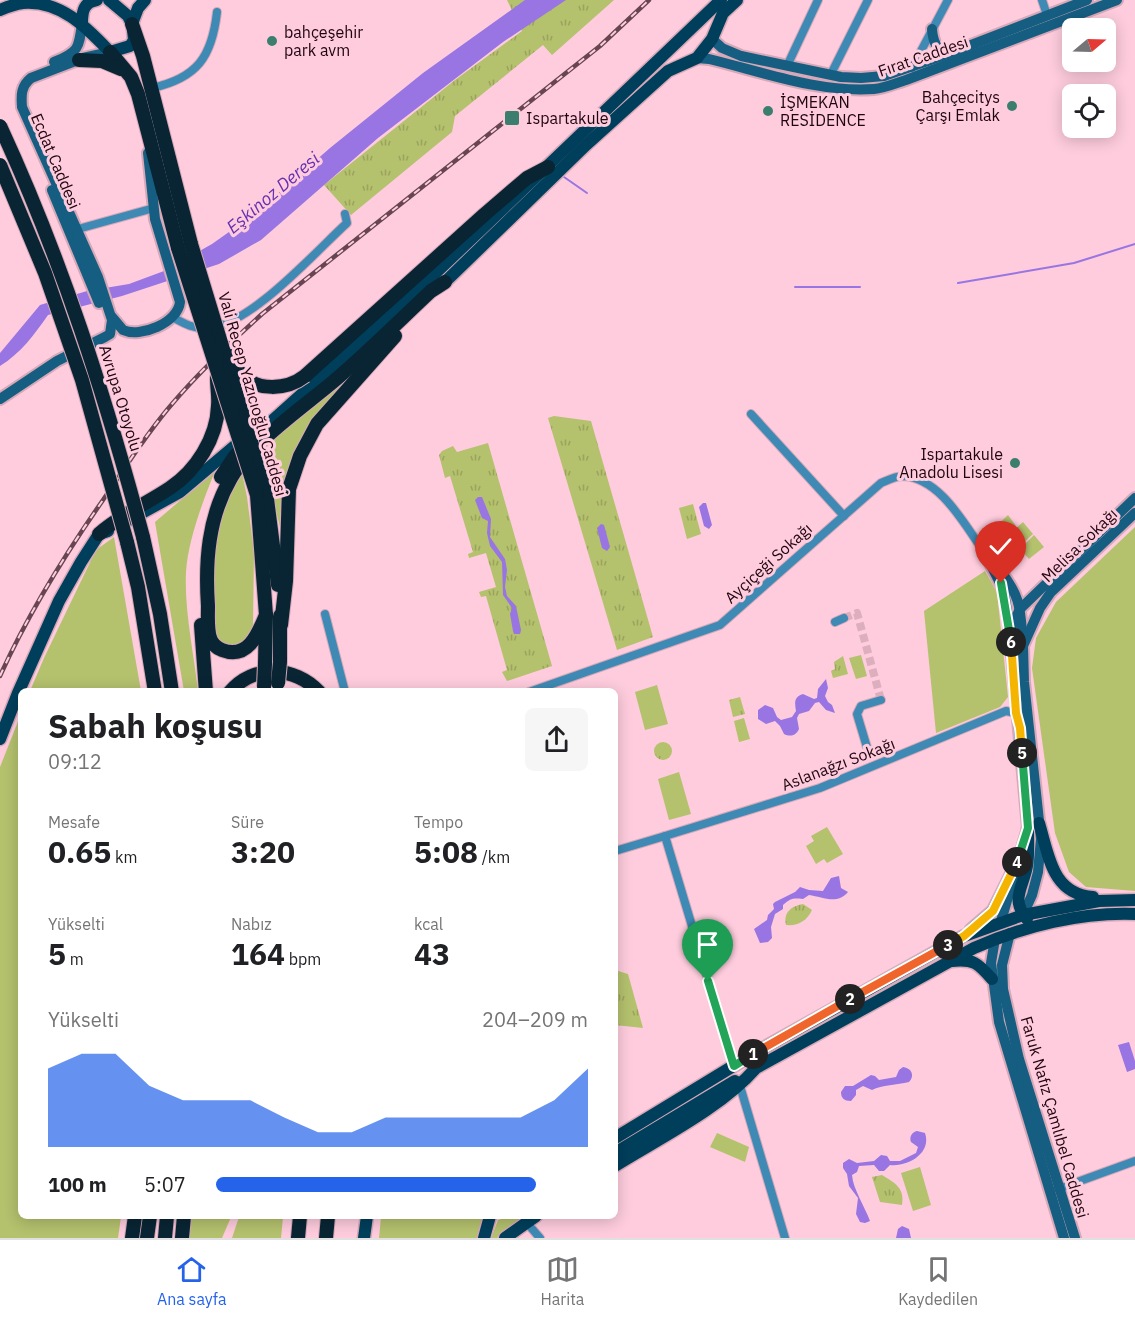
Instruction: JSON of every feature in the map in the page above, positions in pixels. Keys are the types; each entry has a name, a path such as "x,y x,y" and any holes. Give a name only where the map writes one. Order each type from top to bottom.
{"highway":[{"path":"132,26 152,88 185,246"},
{"path":"110,52 128,73 138,93 185,246"},
{"path":"79,60 102,61 128,73"},
{"name":"Avrupa Otoyolu","path":"0,126 51,244 76,312 112,424 143,537 160,614 171,688"},
{"name":"Avrupa Otoyolu","path":"0,165 45,273 82,380 138,587 154,688"},
{"path":"218,330 241,374 252,382 275,388 297,382 527,178 548,167"},
{"name":"Vali Recep Yazıcıoğlu Caddesi","path":"185,246 218,330 261,493 276,563 281,625 278,687"},
{"name":"Vali Recep Yazıcıoğlu Caddesi","path":"185,246 216,368 261,493 266,615 263,688"},
{"path":"266,615 256,638 244,651 228,652 213,644 209,625 207,560 213,522 229,482 245,459 261,443 345,371 431,291 446,282"},
{"path":"281,625 286,581 289,489 300,456 317,424 446,282"},
{"path":"99,534 115,520 171,487 197,462 206,448 216,421 218,406 216,368"},
{"path":"206,688 199,593 203,528 214,491 224,473 235,456 254,437"},
{"path":"235,688 246,678 260,672 270,671 302,678 314,688"},
{"path":"132,1238 135,1219"},
{"path":"147,1238 150,1219"},
{"path":"165,1238 167,1219"},
{"path":"182,1238 184,1219"},
{"path":"298,1238 300,1219"},
{"path":"326,1238 328,1219"}],"main road":[{"path":"82,22 84,7 97,0"},
{"path":"132,26 134,15 145,0"},
{"path":"21,688 49,622 81,562 99,534 117,527 180,492 237,444 254,437 422,286 721,0"},
{"path":"446,282 586,145 668,71 691,60 712,39 723,13 737,0"},
{"name":"Fırat Caddesi","path":"691,60 710,58 823,87 850,90 877,89 1117,0"},
{"name":"Fırat Caddesi","path":"712,39 722,48 741,56 786,66 841,77 884,76 948,54 1082,1"},
{"path":"0,10 23,3 37,2 59,8 82,22 110,52 130,46 134,35 128,16 115,2"},
{"name":"Ecdat Caddesi","path":"82,22 81,39 74,52 25,73 15,85 15,105 107,311"},
{"path":"692,29 712,39"},
{"path":"932,29 936,45 948,54"},
{"path":"670,49 676,60 691,60"},
{"name":"Ecdat Caddesi","path":"94,278 78,229 22,107 21,97 25,83 31,78 79,60 110,52"},
{"path":"107,311 123,330 135,333 163,324 174,318 179,310 180,302 154,208 145,117"},
{"path":"0,399 57,361 110,334 112,320 107,311"},
{"name":"Melisa Sokağı","path":"1020,609 1135,498"},
{"name":"Melisa Sokağı","path":"1001,921 1016,866 1033,825 1023,646 1040,608 1051,592 1135,513"},
{"name":"Ayçiçeği Sokağı","path":"985,553 1014,587 1020,609 1023,646"},
{"name":"Ayçiçeği Sokağı","path":"985,553 1004,591 1010,631"},
{"path":"1014,587 1022,590 1040,590"},
{"path":"1010,631 1020,609"},
{"name":"Melisa Sokağı","path":"1010,631 1016,713 1033,825"},
{"path":"0,739 18,696"},
{"path":"1033,825 1054,871 1065,888 1080,896 1115,900"},
{"path":"1033,825 1027,866 1018,899 1023,915 1038,926"},
{"path":"964,936 993,911 1016,866"},
{"path":"618,1136 823,1014 964,936 1023,915 1100,901 1135,900"},
{"path":"618,1151 756,1068 948,961 995,939 1038,926 1094,915 1135,914"},
{"path":"1010,933 1023,915"},
{"path":"995,939 1001,921"},
{"name":"Faruk Nafız Çamlıbel Caddesi","path":"1010,933 1002,965 1003,989 1019,1059 1055,1190 1064,1238"},
{"name":"Faruk Nafız Çamlıbel Caddesi","path":"995,939 991,963 999,1022 1055,1190 1075,1238"},
{"path":"948,961 974,962 992,979"},
{"path":"618,1164 740,1086 756,1068"},
{"path":"364,1238 367,1219"},
{"path":"484,1238 490,1220"},
{"path":"505,1238 531,1220"}],"street":[{"path":"786,66 818,0"},
{"path":"831,74 868,0"},
{"path":"906,80 948,0"},
{"path":"1042,0 1047,15"},
{"path":"152,88 180,80 199,64 210,48 217,12"},
{"path":"78,229 154,208"},
{"path":"174,318 191,328 206,329 229,323 295,274 347,223 345,214"},
{"path":"751,414 844,516"},
{"name":"Ayçiçeği Sokağı","path":"540,688 720,625 881,483 901,476 930,484 941,494 985,553"},
{"path":"325,614 344,688"},
{"path":"869,754 857,714 861,706 880,700"},
{"name":"Aslanağzı Sokağı","path":"665,836 820,788 1006,711 1016,713"},
{"path":"618,850 665,836 734,1066"},
{"path":"740,1086 785,1238"},
{"path":"1055,1190 1135,1161"},
{"path":"531,1220 540,1238"}],"green space":[{"path":"507,0 614,0 552,55 543,45 455,116 452,132 351,215 324,185 455,80 522,31"},
{"path":"367,360 288,476 280,516 281,531 261,450"},
{"path":"554,416 591,421 653,637 617,650 548,418"},
{"path":"488,443 552,666 507,681 502,672 507,670 486,596 481,597 479,592 496,587 486,553 469,558 468,554 473,552 450,476 445,478 439,455 453,446 457,452"},
{"path":"215,471 197,521 186,572 186,601 198,688 183,688 155,522"},
{"path":"242,473 254,552 253,625 249,637 241,645 230,646 221,642 216,634 213,591 215,543 226,499"},
{"path":"693,504 701,534 687,539 679,508"},
{"path":"1008,515 1016,526 1000,541 991,531"},
{"path":"1023,522 1033,534 1011,554 1001,542"},
{"path":"1135,527 1135,891 1086,887 1069,872 1055,833 1032,668 1036,638 1056,602"},
{"path":"1034,535 1044,547 1029,559 1020,549"},
{"path":"114,537 140,688 31,688 44,658 96,550"},
{"path":"985,571 997,592 1008,697 1000,707 936,733 924,611"},
{"path":"861,655 867,676 856,679 849,658"},
{"path":"843,656 848,674 833,678 831,671 835,669 834,662"},
{"path":"657,685 668,724 645,730 635,692"},
{"path":"740,697 745,714 733,717 729,700"},
{"path":"744,718 750,739 739,742 734,721"},
{"path":"18,722 18,1219 121,1219 118,1238 0,1238 0,767"},
{"path":"663,742 669,745 672,751 669,757 663,760 657,757 654,751 657,745"},
{"path":"679,772 691,814 669,820 658,779"},
{"path":"827,827 843,854 827,863 824,859 816,864 806,846 814,841 811,836"},
{"path":"803,904 812,910 808,917 798,924 786,925 785,921 789,911"},
{"path":"618,971 628,974 643,1028 618,1025"},
{"path":"717,1133 749,1147 745,1162 710,1147"},
{"path":"920,1167 931,1205 913,1211 901,1173"},
{"path":"882,1175 900,1190 902,1205 880,1202 872,1177"},
{"path":"189,1219 230,1219 222,1238 187,1238"},
{"path":"238,1219 283,1219 281,1238 232,1238"},
{"path":"381,1219 483,1219 478,1238 379,1238"},
{"path":"525,1219 497,1238 491,1238 498,1220"}],"shaded area":[{"path":"525,0 566,0 503,42 378,138 261,240 219,264 122,296 48,315 21,349 0,366 0,353 40,305 87,291 129,284 164,271 212,244 253,215 330,148 423,73"},
{"path":"482,497 491,519 490,537 505,559 507,570 505,587 507,596 516,606 520,634 514,634 513,631 510,614 512,608 503,595 502,562 490,546 487,533 488,521 482,518 475,500"},
{"path":"706,503 712,525 709,529 704,526 699,507"},
{"path":"601,524 604,525 610,547 607,551 602,548 597,528"},
{"path":"826,679 828,688 825,696 835,713 826,710 819,702 815,703 809,711 799,714 797,718 799,729 791,736 784,734 775,721 766,724 758,719 758,710 765,705 773,708 781,720 792,717 796,711 795,701 798,697 803,694 817,698 818,689"},
{"path":"839,876 841,888 848,892 844,896 830,899 809,895 803,899 790,900 783,905 783,909 775,914 771,927 772,938 768,942 760,943 754,929 767,920 768,915 774,909 775,902 800,887 823,891 831,878"},
{"path":"1129,1042 1135,1069 1127,1072 1118,1045"},
{"path":"903,1067 912,1073 909,1082 872,1090 863,1086 856,1090 856,1095 851,1101 842,1097 841,1092 845,1086 853,1086 871,1075 879,1080 896,1077"},
{"path":"917,1131 925,1133 926,1140 925,1147 917,1157 904,1164 890,1165 884,1171 879,1171 874,1165 859,1166 857,1172 852,1175 870,1221 860,1222 856,1214 858,1198 849,1186 843,1163 849,1159 857,1163 874,1161 881,1155 887,1156 890,1161 900,1161 916,1153 918,1147 911,1142 910,1138"},
{"path":"902,1226 909,1229 911,1238 896,1238 898,1229"}],"waterway":[{"path":"564,177 587,193"},
{"path":"958,283 1074,263 1135,244"},
{"path":"795,287 860,287"}],"tunnel":[{"path":"844,618 857,613 881,700"}],"railway":[{"path":"0,676 47,586 74,542 162,415 193,380 262,314 600,46 649,0"}],"place":[{"name":"bahçeşehir park avm","path":"272,41"},
{"name":"Bahçecitys Çarşı Emlak","path":"1012,106"},
{"name":"İŞMEKAN RESİDENCE","path":"768,111"},
{"name":"Ispartakule","path":"512,118"},
{"name":"Ispartakule Anadolu Lisesi","path":"1015,463"}],"route":[{"path":"708,981 734,1066 964,936 993,911 1016,866 1028,828 1010,631 1001,583"}],"water label":[{"name":"Eşkinoz Deresi","path":"273,193"}]}
